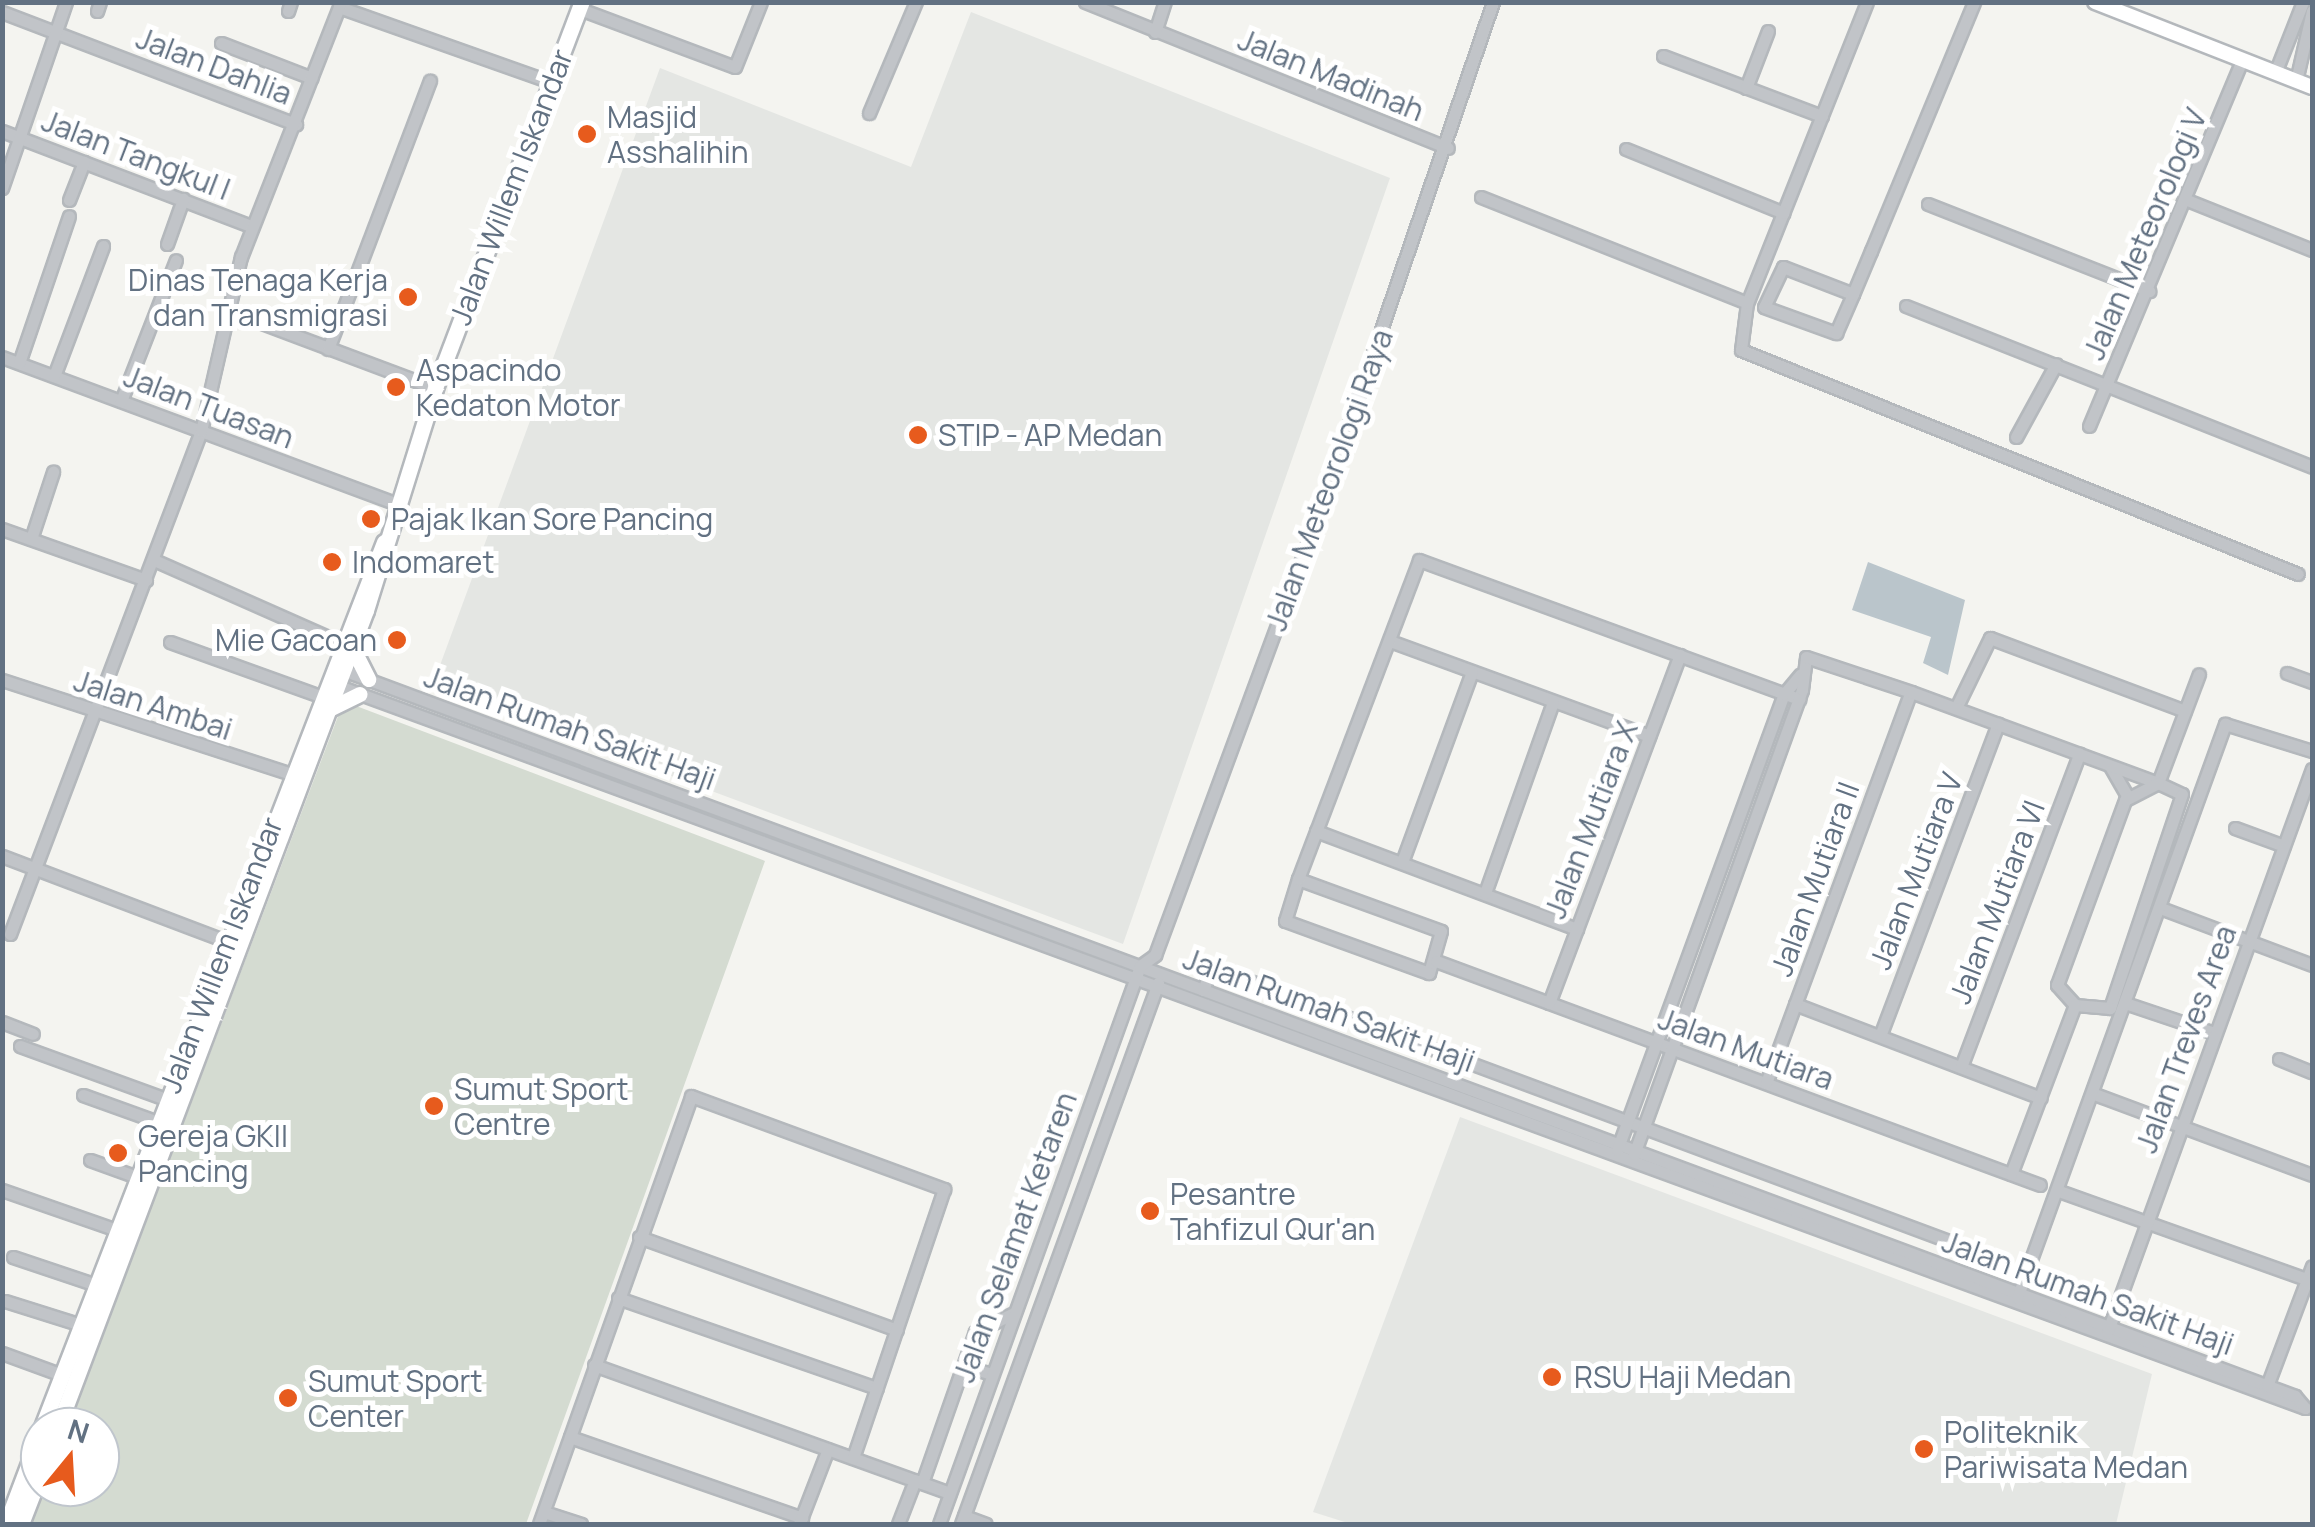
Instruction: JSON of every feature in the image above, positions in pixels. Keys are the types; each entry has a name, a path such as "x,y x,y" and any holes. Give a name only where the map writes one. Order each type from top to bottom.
{"highway":[{"name":"Jalan Willem Iskandar","path":"65,1407 398,504 435,388 581,6"},
{"path":"346,645 368,679"},
{"name":"Jalan Willem Iskandar","path":"50,1407 290,774 331,687"},
{"path":"331,687 360,694"},
{"name":"Jalan Willem Iskandar","path":"9,1523 20,1491"}],"main road":[{"path":"2094,2 2312,87"}],"street":[{"path":"2,188 66,2"},
{"path":"581,6 735,67 761,2"},
{"path":"869,113 916,2"},
{"path":"1155,32 1165,2"},
{"name":"Jalan Meteorologi Raya","path":"1156,955 1448,148 1493,2"},
{"path":"1866,2 1747,303 1743,352 2298,574"},
{"path":"1852,294 1781,267 1764,307 1830,336 1852,294 1974,2"},
{"path":"2296,80 2294,47 2303,2"},
{"name":"Jalan Madinah","path":"1088,3 1448,148"},
{"path":"10,934 41,870 201,431 251,226 296,124 340,5 551,82"},
{"path":"2275,73 2312,11"},
{"name":"Jalan Dahlia","path":"2,12 296,124"},
{"path":"1746,88 1768,31"},
{"path":"221,43 312,78"},
{"path":"1663,56 1822,116"},
{"name":"Jalan Meteorologi V","path":"2089,426 2188,200 2242,60"},
{"path":"328,349 430,81"},
{"name":"Jalan Tangkul I","path":"2,131 251,226"},
{"path":"1626,149 1784,213"},
{"path":"69,200 84,162"},
{"path":"1481,198 1747,303"},
{"path":"167,244 183,200"},
{"path":"2188,200 2312,250"},
{"path":"1928,204 2149,290"},
{"path":"18,363 69,216"},
{"path":"54,376 103,246"},
{"path":"121,401 176,260"},
{"path":"1906,306 2312,466"},
{"path":"230,311 435,388"},
{"name":"Jalan Tuasan","path":"2,357 398,504"},
{"path":"2016,437 2056,364"},
{"path":"31,539 53,472"},
{"path":"2,529 146,580"},
{"path":"154,560 346,645"},
{"path":"1298,879 1440,931 1436,961 1418,974 1290,928 1298,879 1421,560 1799,699"},
{"path":"1956,708 1990,638 2185,711"},
{"path":"1390,641 1650,736"},
{"path":"170,642 331,687"},
{"name":"Jalan Mutiara X","path":"1549,1003 1680,655"},
{"path":"1630,1164 1799,699 1804,661 1956,708 2158,782 2185,798 2171,848 2110,1008 2075,1005 2056,985 2128,797 2158,782 2200,674"},
{"path":"1402,862 1472,672"},
{"path":"2287,673 2312,682"},
{"path":"1614,1158 1784,694 1800,675"},
{"name":"Jalan Rumah Sakit Haji","path":"331,687 368,679 1635,1151 2309,1410"},
{"name":"Jalan Ambai","path":"2,680 290,774"},
{"name":"Jalan Rumah Sakit Haji","path":"331,687 360,694 1630,1164 2016,1300"},
{"name":"Jalan Mutiara II","path":"1766,1084 1911,692"},
{"path":"1485,892 1553,702"},
{"path":"2016,1300 2097,1095 2228,720 2312,751"},
{"name":"Jalan Mutiara V","path":"1880,1036 1998,724"},
{"name":"Jalan Mutiara VI","path":"1961,1067 2080,754"},
{"path":"2110,765 2128,797"},
{"name":"Jalan Treves Area","path":"2107,1334 2312,768"},
{"path":"2235,828 2284,846"},
{"path":"1316,831 1577,928"},
{"path":"2,856 226,941"},
{"path":"2163,909 2312,964"},
{"path":"1140,966 1156,955 1161,974"},
{"name":"Jalan Mutiara","path":"1436,961 2040,1185"},
{"name":"Jalan Selamat Ketaren","path":"938,1524 1140,966"},
{"path":"1203,990 1212,967 2002,1261"},
{"name":"Jalan Selamat Ketaren","path":"962,1520 1161,974"},
{"path":"1794,1004 2041,1098"},
{"path":"2128,1004 2214,1032"},
{"path":"2011,1174 2075,1005"},
{"path":"2,1022 32,1034"},
{"path":"20,1046 166,1099"},
{"path":"2278,1060 2312,1072"},
{"path":"83,1095 158,1122"},
{"path":"2097,1095 2312,1175"},
{"path":"581,1524 542,1518 639,1237 693,1096 943,1188 853,1458"},
{"path":"90,1160 137,1177"},
{"path":"2,1190 117,1230"},
{"path":"2060,1191 2310,1280"},
{"path":"639,1237 897,1330"},
{"path":"13,1256 96,1285"},
{"path":"1032,1264 1054,1271"},
{"path":"2267,1386 2310,1280 2312,1266"},
{"path":"618,1298 877,1388"},
{"path":"5,1301 81,1325"},
{"path":"898,1524 976,1332 1014,1313"},
{"name":"Jalan Rumah Sakit Haji","path":"2145,1348 2267,1386 2309,1410"},
{"path":"2,1352 62,1374"},
{"path":"594,1365 950,1493"},
{"path":"964,1366 992,1374"},
{"path":"570,1437 801,1521 828,1449"},
{"path":"962,1520 986,1524"}],"shaded area":[{"name":"STIP - AP Medan","path":"971,12 1390,178 1123,944 432,687 660,68 911,167"},
{"path":"1868,562 1965,600 1948,675 1923,663 1931,637 1852,610"},
{"name":"Sumut Sport Centre","path":"351,704 765,861 526,1524 31,1524 38,1507 120,1507 120,1407 76,1407 340,711"},
{"path":"1460,1117 2152,1374 2116,1524 1351,1524 1313,1512"}],"place":[{"name":"Masjid Asshalihin","path":"587,134"},
{"name":"Dinas Tenaga Kerja dan Transmigrasi","path":"408,297"},
{"name":"Aspacindo Kedaton Motor","path":"396,387"},
{"name":"STIP - AP Medan","path":"918,435"},
{"name":"Pajak Ikan Sore Pancing","path":"371,519"},
{"name":"Indomaret","path":"332,562"},
{"name":"Mie Gacoan","path":"397,640"},
{"name":"Sumut Sport Centre","path":"434,1106"},
{"name":"Gereja GKII Pancing","path":"118,1153"},
{"name":"Pesantre Tahfizul Qur'an","path":"1150,1211"},
{"name":"RSU Haji Medan","path":"1552,1377"},
{"name":"Sumut Sport Center","path":"288,1398"},
{"name":"Politeknik Pariwisata Medan","path":"1924,1449"}]}
